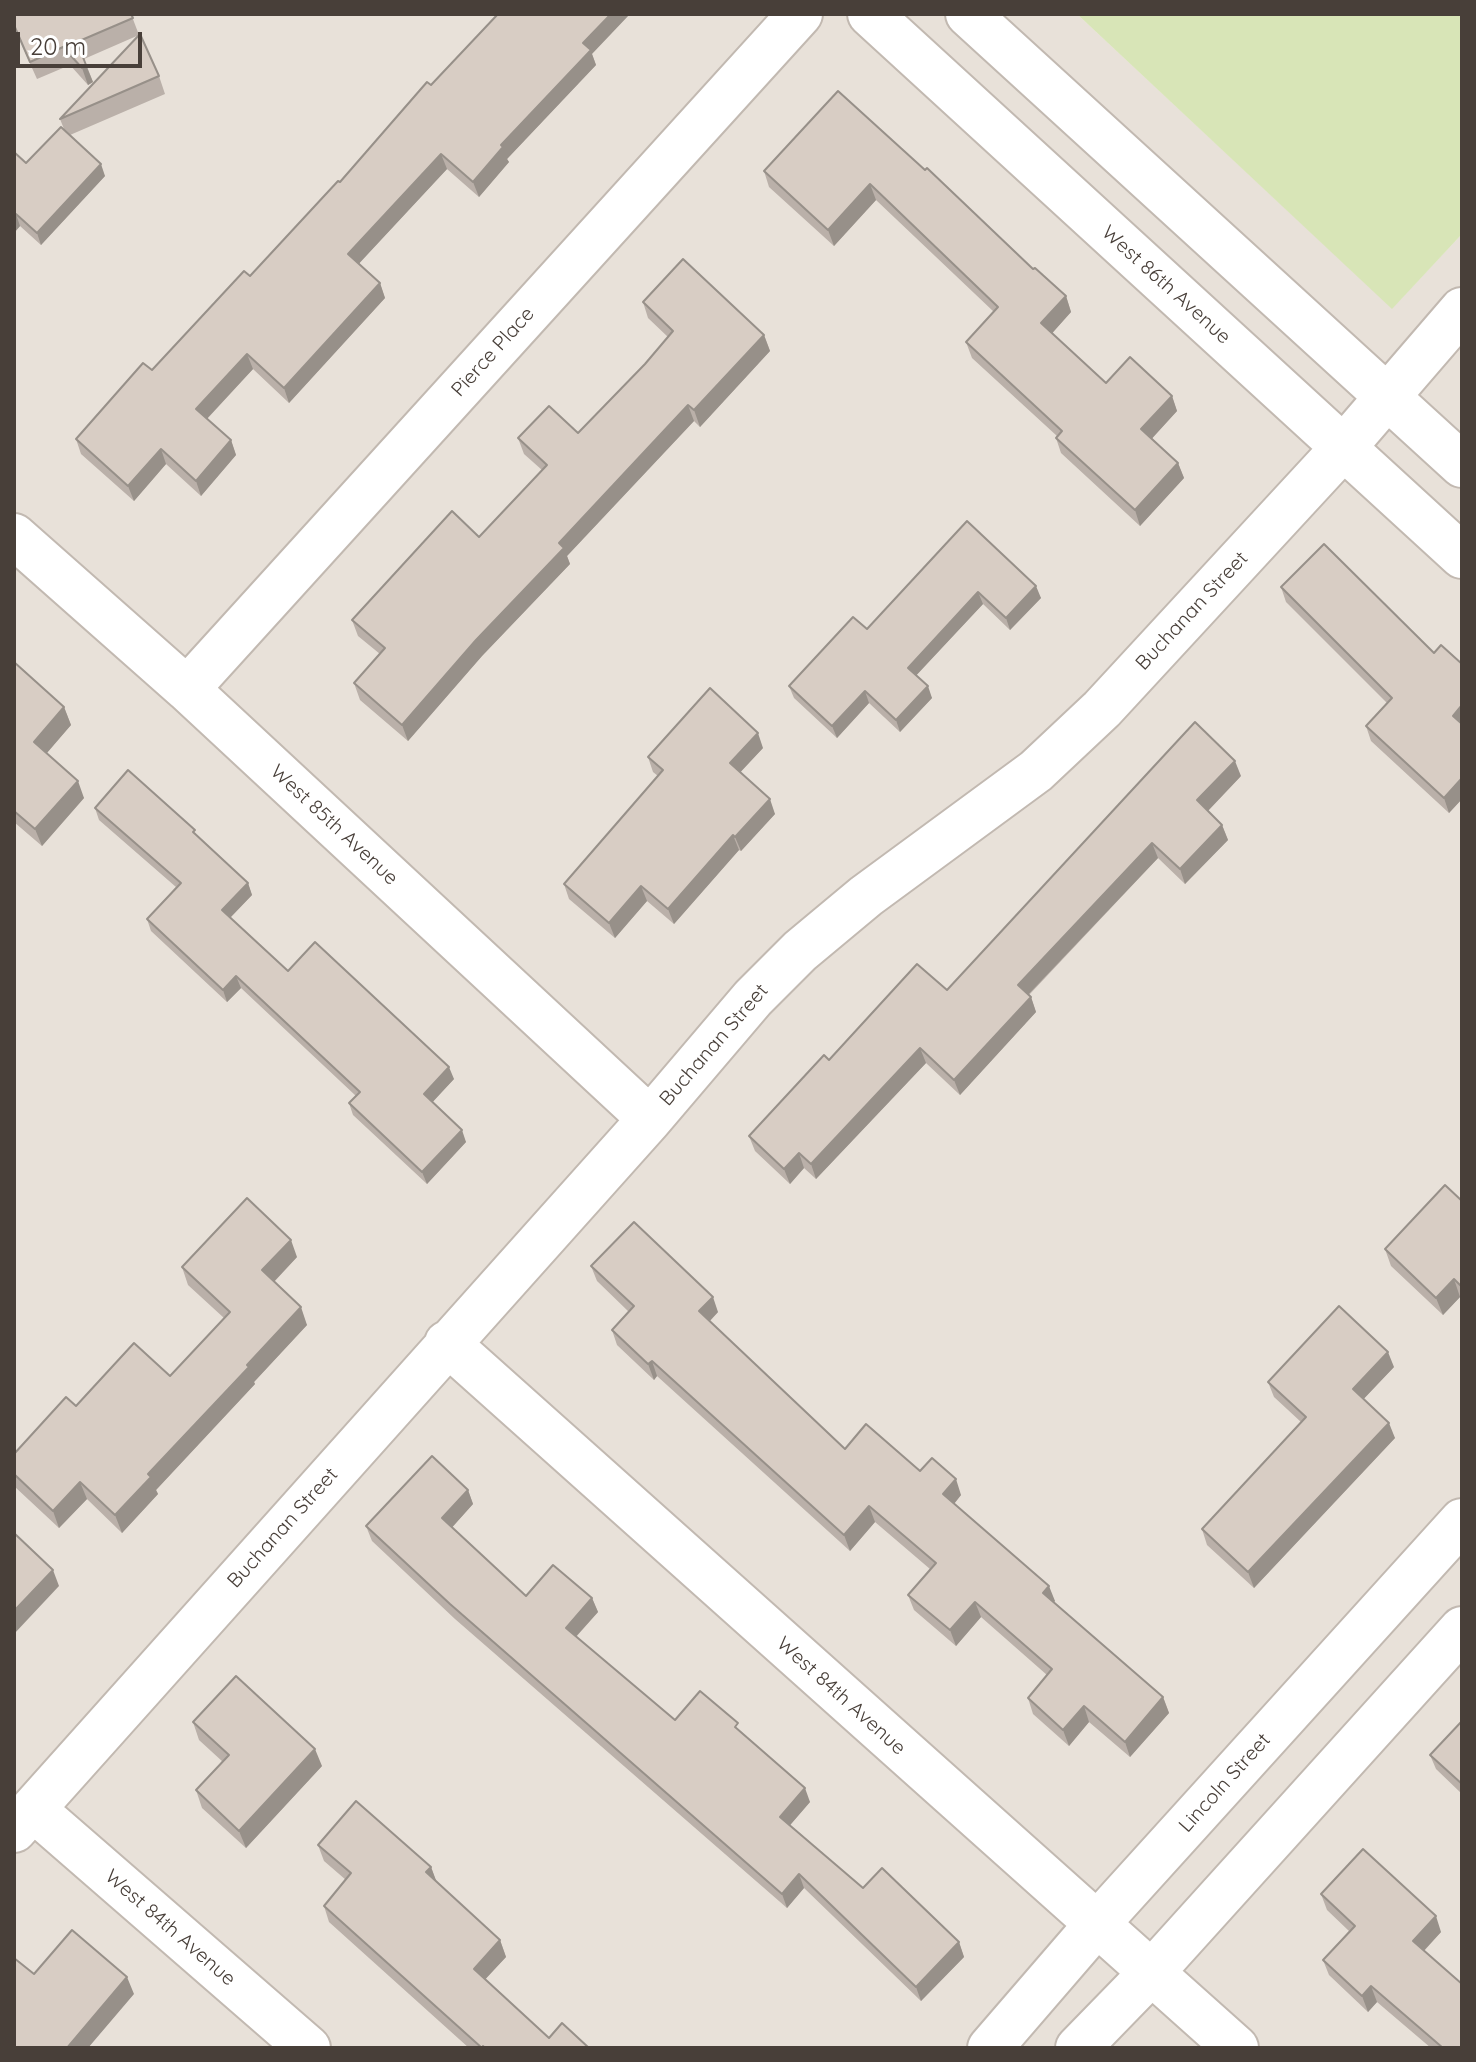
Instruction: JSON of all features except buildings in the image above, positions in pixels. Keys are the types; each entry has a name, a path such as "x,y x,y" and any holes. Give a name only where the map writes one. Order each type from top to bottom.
{"street":[{"name":"Pierce Place","path":"187,689 800,14"},
{"name":"West 86th Avenue","path":"870,14 1462,556"},
{"path":"968,14 1462,465"},
{"name":"Buchanan Street","path":"24,1819 650,1119 753,998 800,951 866,896 1036,771 1102,709 1344,447 1462,310"},
{"name":"West 85th Avenue","path":"14,536 187,689 650,1119"},
{"name":"West 84th Avenue","path":"447,1343 1236,2048"},
{"name":"Lincoln Street","path":"990,2048 1097,1924 1462,1521"},
{"path":"1078,2048 1152,1972 1462,1629"},
{"name":"West 84th Avenue","path":"24,1819 308,2048"}],"shaded area":[{"path":"14,14 1077,14 1392,308 1462,234 1462,2048 14,2048"}],"green space":[{"path":"1077,14 1462,14 1462,234 1392,309"}]}
